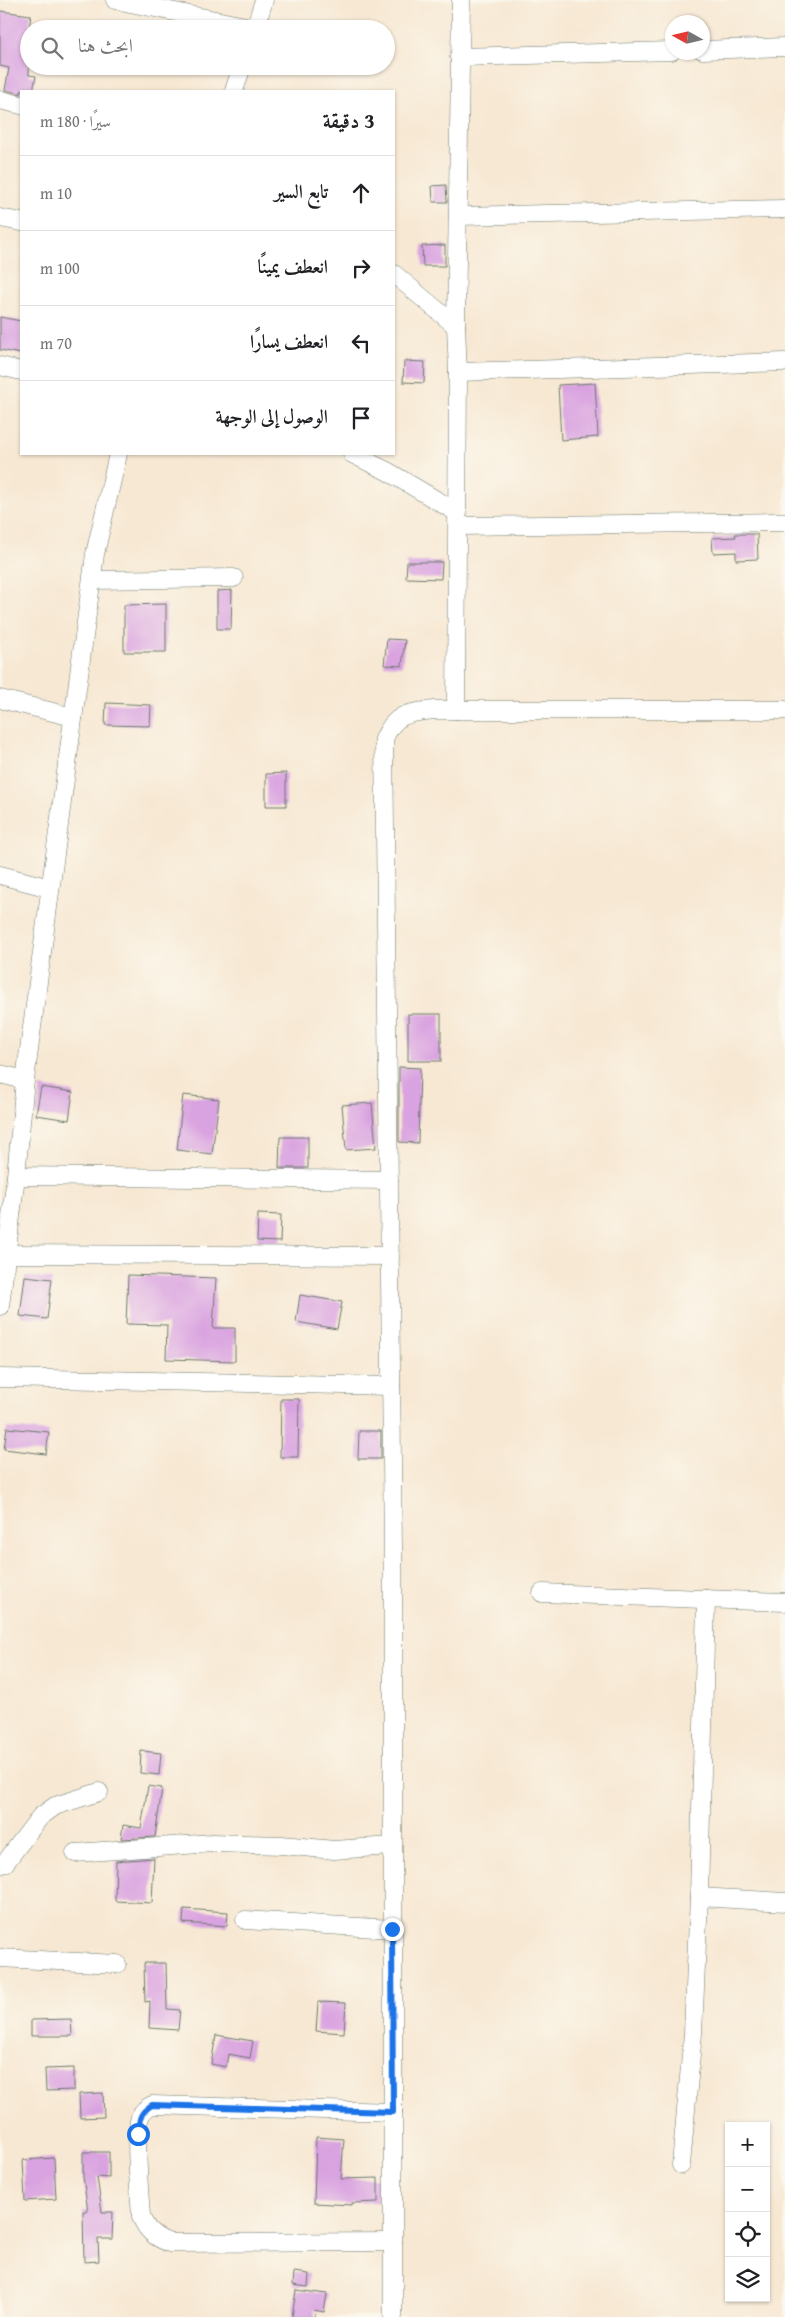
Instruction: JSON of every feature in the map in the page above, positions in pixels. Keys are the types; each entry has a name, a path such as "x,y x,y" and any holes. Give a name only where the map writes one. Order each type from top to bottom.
{"street":[{"path":"115,0 215,20"},
{"path":"258,20 264,0"},
{"path":"456,710 458,372 456,326 460,0"},
{"path":"710,50 785,47"},
{"path":"459,58 665,50"},
{"path":"234,90 239,75"},
{"path":"0,100 20,105"},
{"path":"458,216 785,209"},
{"path":"0,218 20,222"},
{"path":"395,275 456,326"},
{"path":"458,372 785,362"},
{"path":"0,366 20,371"},
{"path":"0,1306 16,1176 25,1080 95,554 118,455"},
{"path":"354,455 387,471 458,520 785,522"},
{"path":"92,580 234,578"},
{"path":"0,699 73,718"},
{"path":"393,2317 392,1386 384,739 389,727 396,718 412,712 456,710 785,710"},
{"path":"0,876 50,888"},
{"path":"0,1074 25,1080"},
{"path":"16,1176 389,1180"},
{"path":"6,1254 390,1256"},
{"path":"0,1378 392,1386"},
{"path":"542,1593 785,1602"},
{"path":"681,2165 693,2033 699,1897 706,1599"},
{"path":"0,1866 5,1863 40,1817 55,1806 99,1792"},
{"path":"75,1853 213,1843 282,1845 334,1850 392,1846"},
{"path":"699,1897 785,1902"},
{"path":"245,1920 392,1929"},
{"path":"0,1958 117,1964"},
{"path":"393,2112 152,2105 144,2110 140,2116 138,2134 141,2216 145,2226 161,2240 170,2243 394,2242"}],"building":[{"path":"0,11 31,15 30,20 20,20 20,75 36,76 33,90 20,90 20,94 5,90 9,68 0,66"},
{"path":"446,185 447,202 433,202 432,186"},
{"path":"445,245 445,266 423,266 422,246"},
{"path":"0,317 20,321 20,354 0,350"},
{"path":"404,361 425,362 424,383 403,382"},
{"path":"595,383 598,437 561,440 558,385"},
{"path":"735,534 757,534 758,559 736,560 736,552 713,553 712,538 736,537"},
{"path":"407,562 442,562 441,579 406,578"},
{"path":"232,590 231,629 217,629 217,591"},
{"path":"166,604 166,652 124,652 124,605"},
{"path":"387,639 405,640 402,666 384,665"},
{"path":"106,703 151,705 150,726 105,725"},
{"path":"286,773 286,806 266,806 266,774"},
{"path":"408,1014 441,1014 441,1061 408,1061"},
{"path":"399,1067 420,1068 418,1143 399,1142"},
{"path":"41,1087 73,1092 69,1120 36,1115"},
{"path":"183,1095 219,1099 212,1154 177,1150"},
{"path":"372,1103 376,1148 346,1150 342,1105"},
{"path":"280,1137 308,1137 308,1168 279,1168"},
{"path":"258,1214 281,1215 280,1242 257,1241"},
{"path":"128,1275 216,1278 213,1328 235,1328 235,1361 166,1359 167,1325 126,1324"},
{"path":"25,1276 52,1279 47,1319 20,1316"},
{"path":"300,1295 342,1302 337,1329 296,1322"},
{"path":"281,1399 299,1399 298,1457 280,1457"},
{"path":"7,1428 49,1432 46,1454 4,1449"},
{"path":"359,1431 381,1431 381,1459 358,1459"},
{"path":"141,1751 161,1753 159,1775 140,1773"},
{"path":"148,1786 162,1788 155,1837 121,1839 123,1825 141,1828"},
{"path":"154,1858 152,1903 115,1901 116,1861"},
{"path":"184,1909 228,1912 227,1926 183,1923"},
{"path":"144,1963 166,1963 167,2009 180,2010 178,2030 149,2028 150,2001 145,2002"},
{"path":"318,2002 346,2003 344,2033 316,2031"},
{"path":"71,2019 72,2036 31,2036 31,2020"},
{"path":"216,2035 253,2041 250,2058 228,2054 226,2067 211,2064"},
{"path":"74,2068 74,2090 46,2091 45,2069"},
{"path":"103,2093 104,2117 80,2118 79,2094"},
{"path":"316,2137 344,2139 341,2179 378,2178 378,2202 352,2203 352,2205 314,2203"},
{"path":"83,2152 109,2152 109,2178 97,2177 102,2212 113,2212 112,2239 98,2239 99,2261 84,2262 83,2211 88,2211 83,2177"},
{"path":"54,2158 56,2199 25,2201 23,2160"},
{"path":"294,2272 309,2274 308,2287 293,2285"},
{"path":"296,2290 327,2294 324,2312 314,2310 315,2317 292,2317"}],"route":[{"path":"138,2134 140,2116 144,2110 152,2105 162,2104 393,2112 392,1929"}]}
